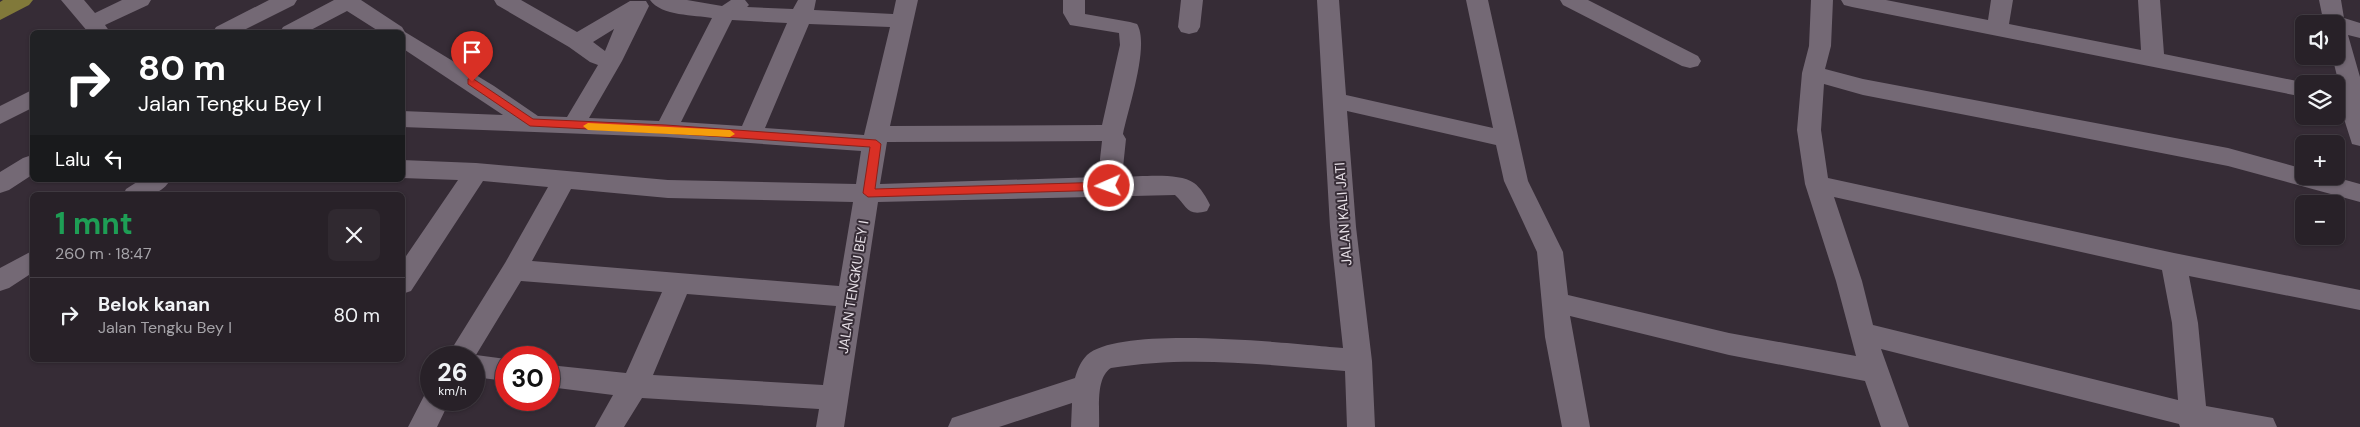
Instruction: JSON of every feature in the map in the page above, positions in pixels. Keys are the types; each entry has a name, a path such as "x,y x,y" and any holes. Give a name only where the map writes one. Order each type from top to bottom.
{"main road":[{"path":"0,12 20,0"}],"street":[{"path":"72,0 95,28 140,0"},
{"path":"228,30 286,0"},
{"path":"505,0 577,42 598,57 611,61"},
{"path":"661,0 670,4 725,13 805,8 904,11"},
{"path":"666,129 725,13 744,0"},
{"path":"1074,0 1072,9 1074,16 1078,20 1129,29 1131,45 1111,134 1114,139 1109,186"},
{"path":"1189,28 1192,0"},
{"name":"JALAN KALI JATI","path":"1328,0 1343,227 1358,360 1361,427"},
{"path":"1478,0 1486,48 1516,181 1550,252 1554,302 1576,427"},
{"path":"1572,0 1690,61"},
{"path":"1822,0 1820,46 1814,73 1809,130 1816,184 1849,281 1862,333 1895,427"},
{"path":"1852,0 2295,86"},
{"path":"1997,29 2002,0"},
{"path":"2150,0 2153,58"},
{"path":"2330,0 2333,15"},
{"path":"295,30 349,1 391,30"},
{"path":"577,42 640,4"},
{"path":"573,126 611,61 640,4"},
{"path":"750,135 805,8"},
{"name":"JALAN TENGKU BEY I","path":"830,427 876,139 904,11"},
{"path":"2345,27 2360,31"},
{"path":"405,40 486,91 530,122"},
{"path":"2344,65 2360,138"},
{"path":"1814,73 1863,87 2228,157 2360,193"},
{"path":"0,116 30,99"},
{"path":"1336,101 1507,139"},
{"path":"405,119 530,122 750,135 876,139 1081,132 1111,134"},
{"path":"0,184 30,165"},
{"path":"405,169 476,172 668,189 868,193 1109,186 1176,186 1185,189 1198,205"},
{"path":"405,279 476,172"},
{"path":"467,346 514,270 564,180"},
{"path":"140,192 155,182"},
{"path":"1816,184 2174,262 2360,300"},
{"path":"2174,262 2185,323 2194,422"},
{"path":"0,281 30,265"},
{"path":"514,270 851,297"},
{"path":"610,427 634,386 679,283"},
{"path":"1554,302 1729,344 1876,370"},
{"path":"1862,333 2194,422 2263,427"},
{"path":"1085,427 1087,386 1090,372 1097,363 1105,358 1146,351 1180,349 1238,351 1358,360"},
{"path":"560,377 634,386 835,398"},
{"path":"962,427 1087,386"},
{"path":"422,427 430,411"}],"slow traffic":[{"path":"588,126 730,134"}],"route":[{"path":"472,82 530,122 573,126 666,129 876,144 868,193 1109,186"}]}
